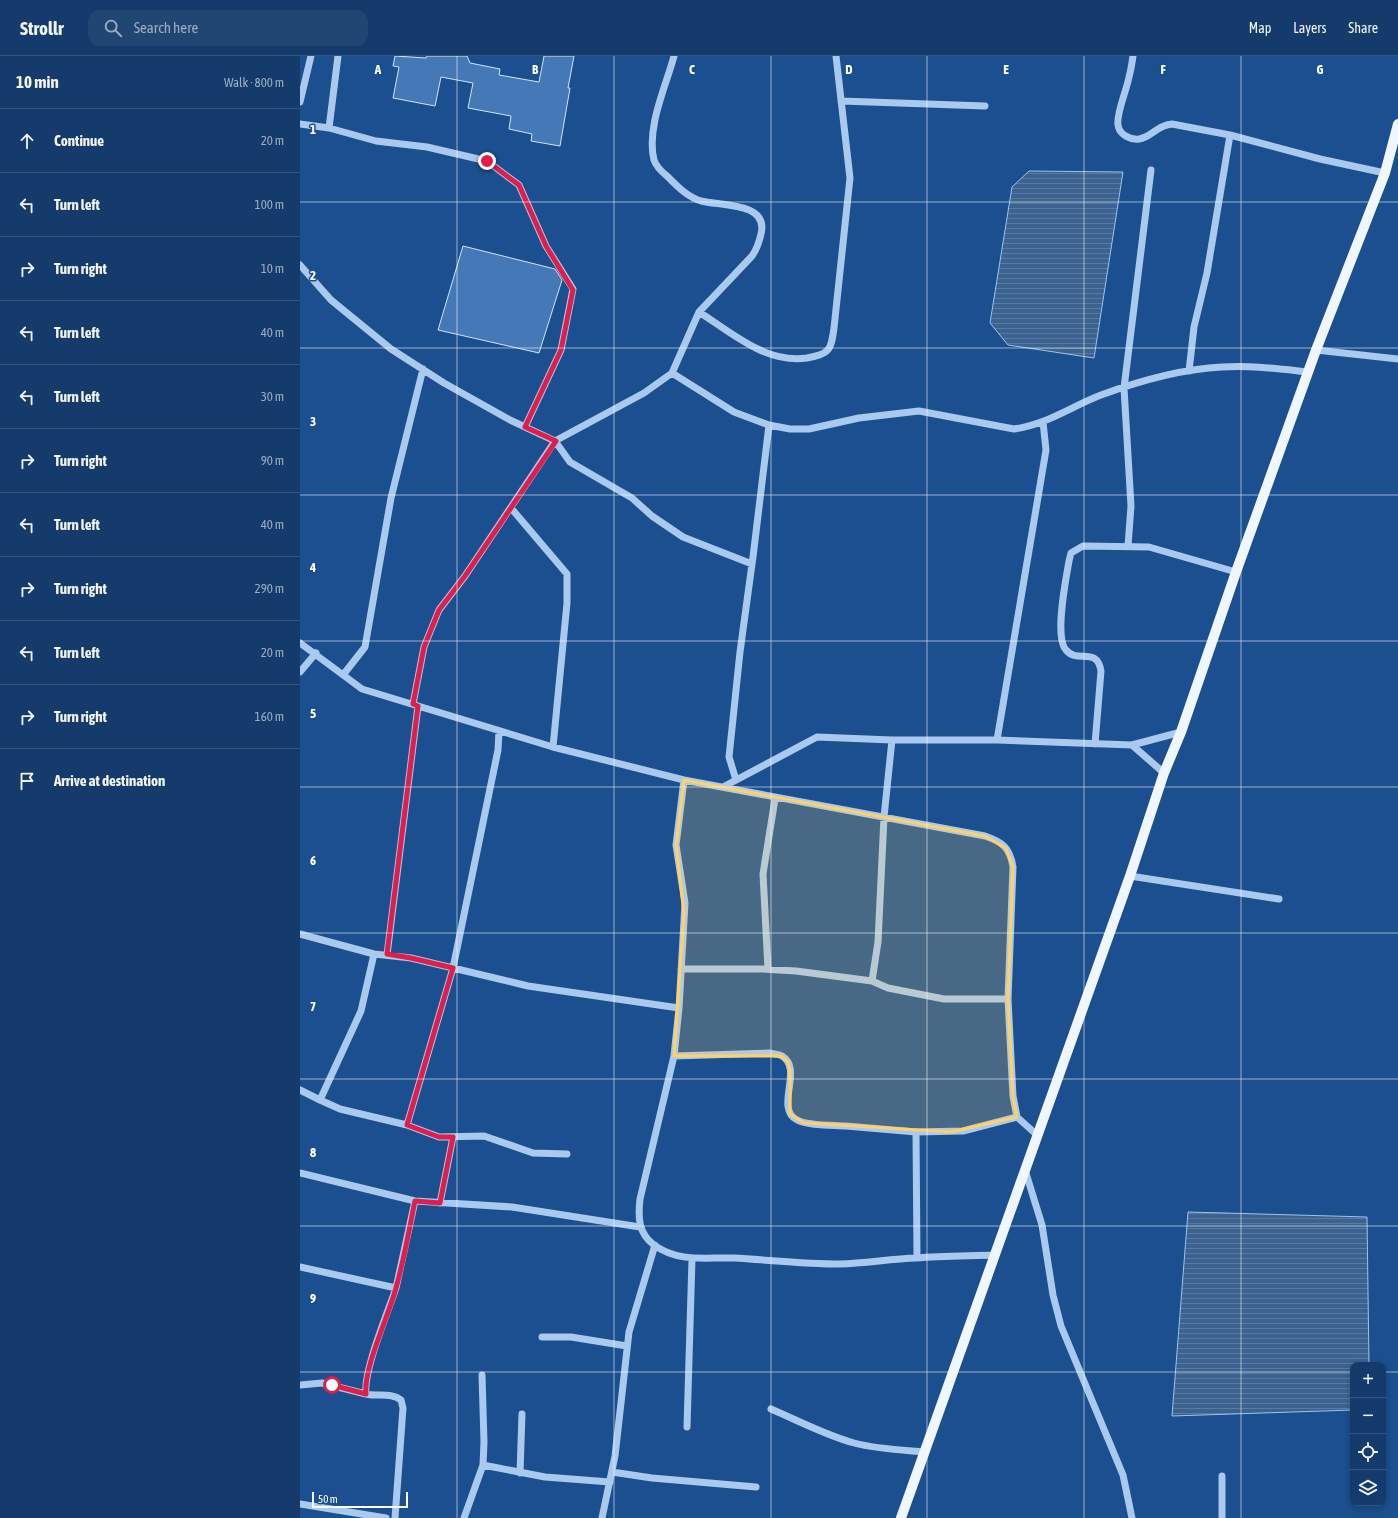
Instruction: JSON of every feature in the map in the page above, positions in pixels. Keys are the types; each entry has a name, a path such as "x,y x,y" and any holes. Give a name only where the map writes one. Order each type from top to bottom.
{"main road":[{"path":"901,1518 1130,876 1164,772 1181,732 1236,572 1316,350 1385,173 1398,124"}],"street":[{"path":"300,102 311,56"},
{"path":"329,128 338,56"},
{"path":"413,704 424,647 439,610 465,576 556,441 644,393 672,373 699,312 758,248 763,228 761,220 756,213 746,209 701,201 688,195 662,171 654,161 652,136 674,56"},
{"path":"699,312 752,347 784,359 822,356 828,351 832,343 834,328 850,178 836,56"},
{"path":"1133,56 1130,76 1118,125 1121,132 1128,137 1138,139 1146,137 1157,128 1172,124 1230,135 1320,159 1385,173"},
{"path":"841,101 985,106"},
{"path":"300,124 329,128 376,141 427,147 487,161 519,185 546,246 573,290 561,350 525,427"},
{"path":"1189,371 1194,327 1207,273 1230,135"},
{"path":"1128,546 1131,506 1124,388 1151,170"},
{"path":"300,265 331,300 391,348 423,369 510,420 556,441 570,462 632,498 652,516 682,537 752,564"},
{"path":"1316,350 1398,359"},
{"path":"672,373 734,412 769,425 790,429 809,429 859,418 919,411 1014,428 1028,427 1043,422 1085,401 1124,388 1189,371 1221,367 1253,366 1309,372"},
{"path":"343,674 365,647 391,498 423,369"},
{"path":"997,740 1046,450 1043,422"},
{"path":"736,780 729,757 740,652 769,425"},
{"path":"511,508 567,574 567,602 553,747"},
{"path":"1095,744 1101,671 1100,662 1096,658 1071,654 1065,650 1062,642 1061,620 1068,561 1071,553 1083,546 1128,546 1162,550 1236,572"},
{"path":"300,643 316,653 362,689 553,747 684,780 985,836 996,840 1006,848 1011,855 1013,867 1008,999 1013,1096 1018,1117 1037,1135"},
{"path":"300,672 316,653"},
{"path":"387,954 418,706 413,704"},
{"path":"407,1125 453,968 498,750 499,731"},
{"path":"723,787 817,737 892,740 997,740 1132,745 1181,732"},
{"path":"872,981 878,942 884,817 892,740"},
{"path":"1132,745 1164,772"},
{"path":"684,780 676,845 685,903 674,1056 640,1199 640,1226 654,1245 675,1255 692,1259 731,1258 838,1264 876,1262 918,1257 995,1255"},
{"path":"768,969 763,874 775,798"},
{"path":"1130,876 1279,899"},
{"path":"300,934 374,954 387,954 411,958 528,986 678,1008"},
{"path":"320,1100 361,1012 374,954"},
{"path":"681,969 768,969 872,981 888,988 939,998 1008,999"},
{"path":"674,1056 770,1053 781,1056 788,1062 788,1100 790,1114 796,1120 819,1124 916,1132 963,1132 1018,1117"},
{"path":"300,1090 340,1110 407,1125 439,1137 484,1136 533,1153 567,1154"},
{"path":"916,1132 918,1257"},
{"path":"440,1203 453,1137"},
{"path":"1025,1169 1042,1225 1053,1295 1061,1326 1123,1475 1132,1518"},
{"path":"300,1173 415,1201 512,1207 640,1226"},
{"path":"366,1394 365,1387 370,1367 396,1288 415,1201"},
{"path":"602,1518 612,1472 629,1332 637,1298 654,1245"},
{"path":"687,1427 692,1259"},
{"path":"300,1267 396,1288"},
{"path":"542,1337 571,1337 627,1346"},
{"path":"464,1518 483,1465 484,1442 482,1375"},
{"path":"300,1385 322,1383 372,1396 395,1396 401,1400 402,1408 395,1518"},
{"path":"771,1409 832,1436 855,1443 879,1448 924,1452"},
{"path":"520,1473 522,1414"},
{"path":"483,1465 545,1477 610,1482"},
{"path":"612,1472 652,1478 756,1487"},
{"path":"1222,1476 1222,1518"},
{"path":"300,1504 386,1518"}],"highlighted area":[{"path":"684,780 985,836 1006,848 1013,867 1008,999 1013,1096 1017,1117 951,1132 804,1123 790,1114 790,1072 788,1062 781,1056 674,1056 684,913 676,845"}],"water":[{"path":"1029,171 1123,172 1094,358 1008,345 990,323 1012,187"},
{"path":"1188,1212 1367,1217 1369,1362 1350,1362 1350,1410 1172,1416"}],"building":[{"path":"395,56 426,58 427,56 467,56 470,63 500,69 499,75 539,82 544,56 574,56 560,146 531,141 532,134 509,129 511,116 468,108 473,83 441,77 435,106 393,98 399,67 393,66"},
{"path":"463,246 555,269 562,280 539,353 438,330"}],"route":[{"path":"332,1385 366,1394 365,1387 367,1377 396,1288 415,1201 440,1203 453,1137 439,1137 407,1125 453,968 387,954 418,706 413,704 424,647 439,610 465,576 556,441 525,427 561,350 573,290 546,246 519,185 487,161"}]}
